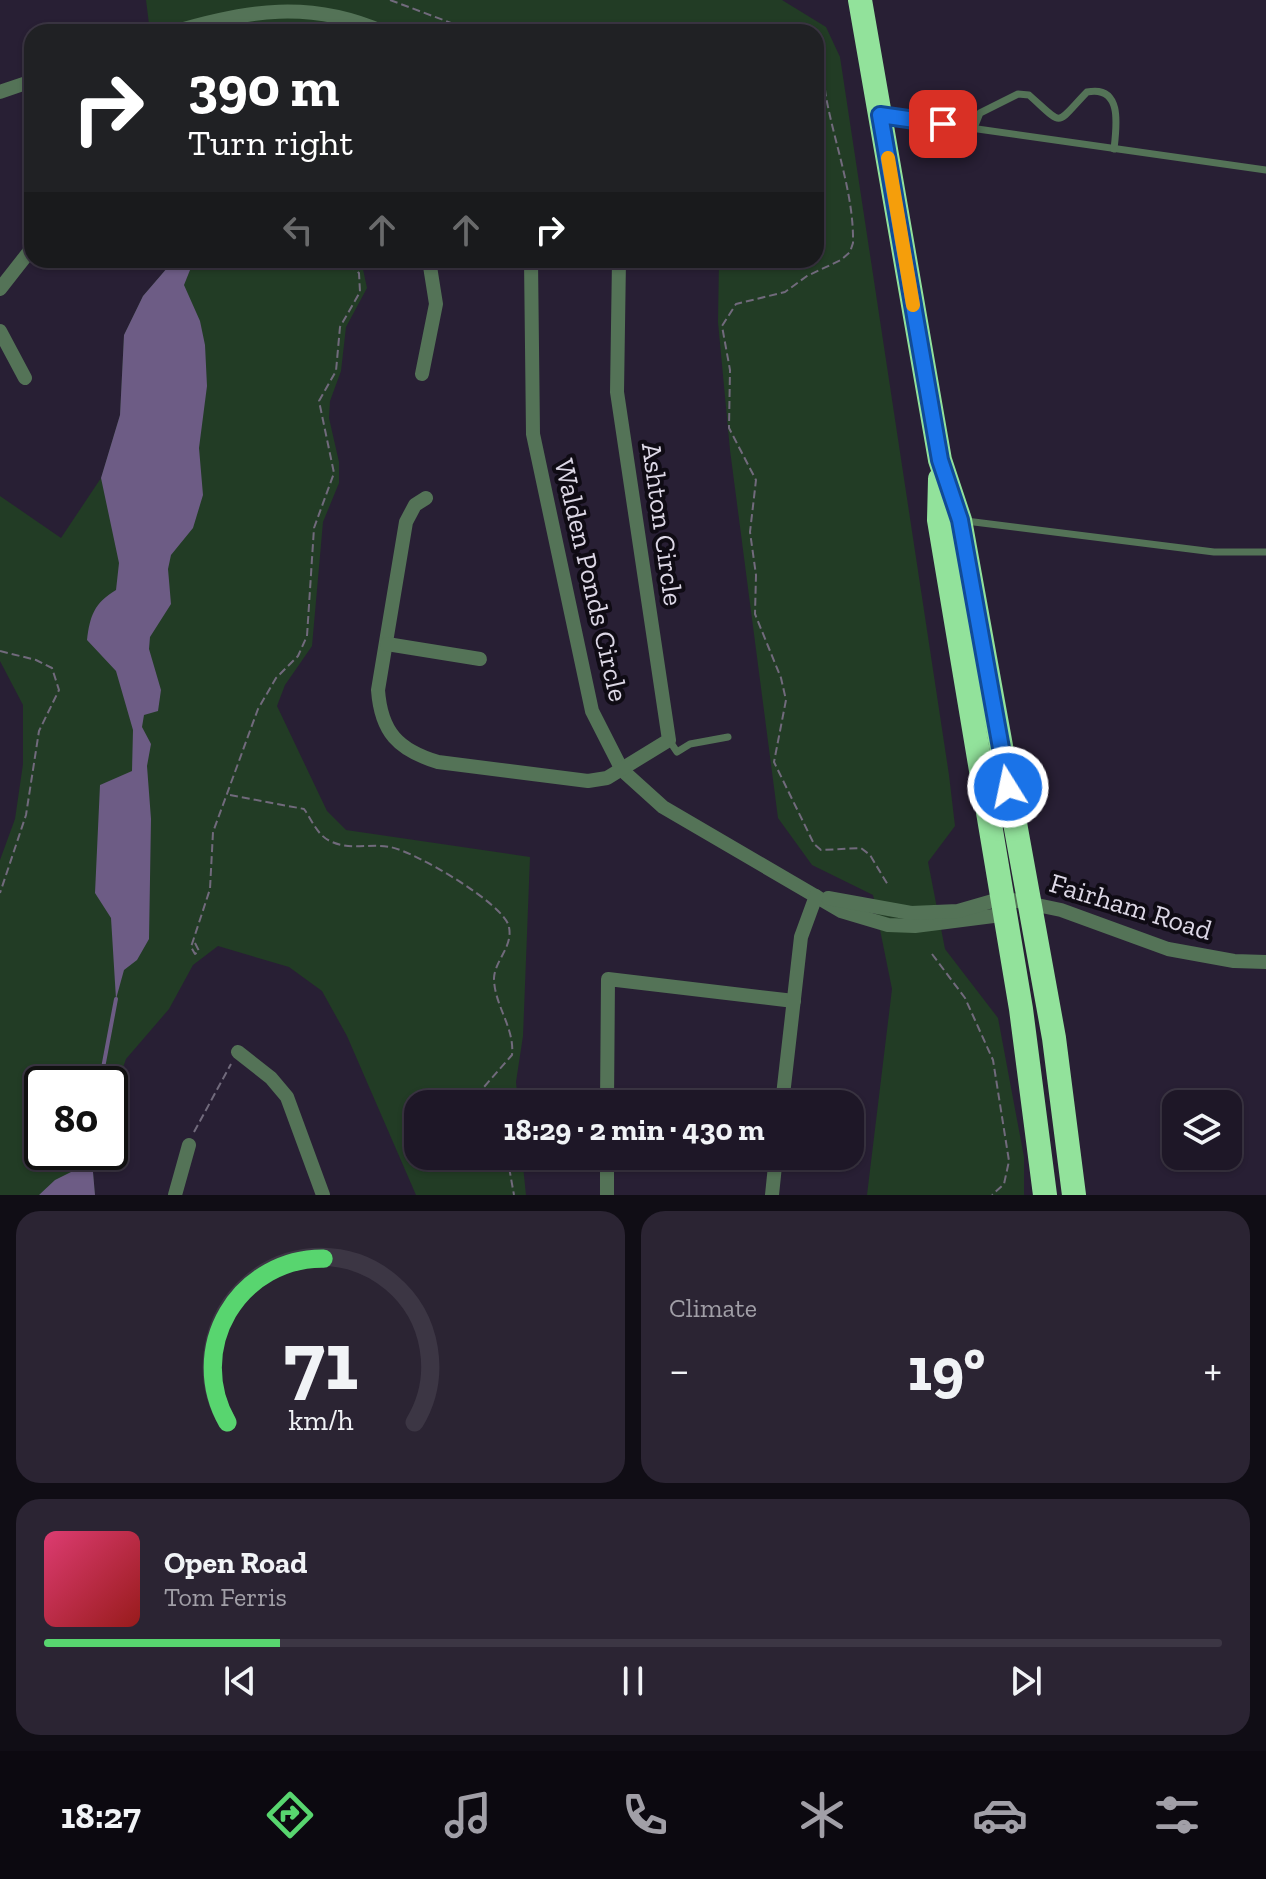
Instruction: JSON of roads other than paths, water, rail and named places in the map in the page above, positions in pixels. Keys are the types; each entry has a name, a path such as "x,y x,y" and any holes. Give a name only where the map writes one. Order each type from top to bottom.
{"highway":[{"path":"860,0 940,460 960,520 1056,1053 1074,1195"},
{"path":"940,460 939,520 1004,907 1045,1195"}],"street":[{"path":"204,24 256,10 307,10 354,18 366,24"},
{"path":"0,92 24,84"},
{"path":"0,289 24,258"},
{"path":"422,374 436,304 430,268"},
{"name":"Walden Ponds Circle","path":"531,268 533,434 592,711 622,770 663,807 841,911 888,925 943,924 1029,903"},
{"name":"Ashton Circle","path":"619,268 617,392 669,740"},
{"path":"0,331 25,378"},
{"path":"426,498 415,505 406,522 378,690 380,716 394,738 415,756 438,762 588,781 607,778 669,740"},
{"path":"387,644 480,659"},
{"path":"784,1090 801,937 816,896"},
{"name":"Fairham Road","path":"1029,903 1061,910 1168,949 1234,961 1266,962"},
{"path":"607,1090 608,979 794,1001"},
{"path":"238,1052 271,1078 287,1097 323,1195"},
{"path":"175,1195 189,1145"},
{"path":"607,1170 607,1195"},
{"path":"772,1195 775,1170"}],"lane":[{"path":"974,128 980,113 1018,94 1029,95 1048,117 1055,119 1070,114 1087,92 1104,90 1111,96 1115,108 1114,149"},
{"path":"880,115 1266,170"},
{"path":"960,520 1214,552 1266,552"},
{"path":"669,740 677,752 690,744 728,737"}],"waterway":[{"path":"103,1066 116,999"}]}
